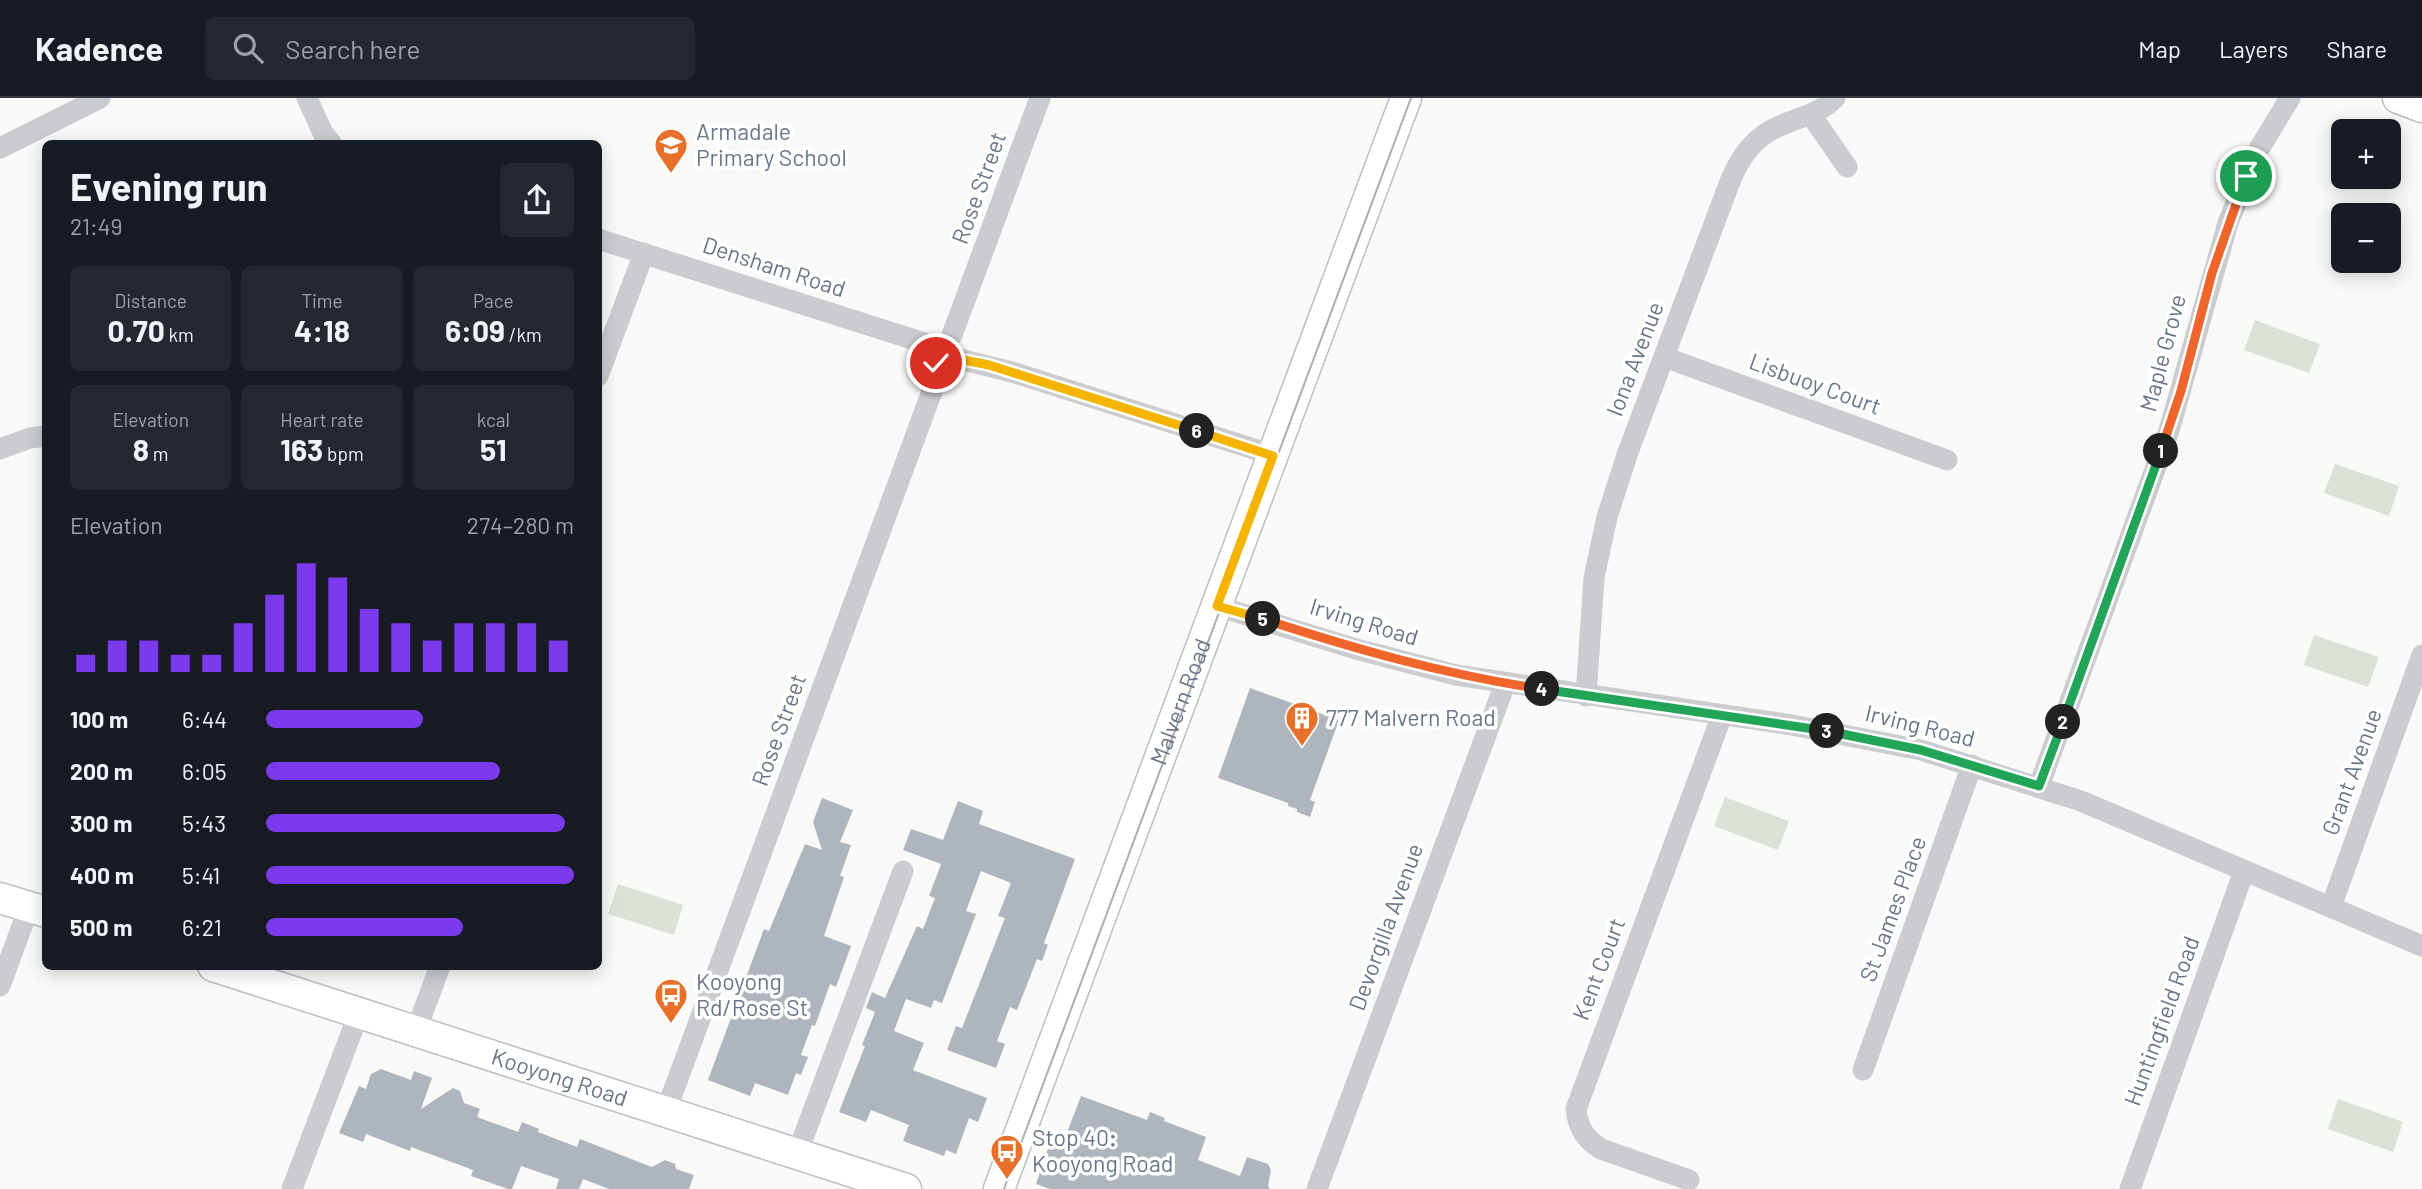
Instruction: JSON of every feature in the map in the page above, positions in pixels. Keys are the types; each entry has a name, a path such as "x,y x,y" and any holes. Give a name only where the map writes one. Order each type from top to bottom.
{"main road":[{"name":"Malvern Road","path":"999,1189 1406,98"},
{"path":"2398,98 2422,107"},
{"path":"0,898 37,910"},
{"name":"Kooyong Road","path":"225,970 906,1189"}],"street":[{"path":"0,148 100,98"},
{"path":"307,98 329,140"},
{"name":"Rose Street","path":"952,335 1040,98"},
{"name":"Iona Avenue","path":"1586,696 1594,578 1606,517 1731,179 1744,153 1769,131 1811,115 1835,98"},
{"name":"Maple Grove","path":"2039,786 2168,434 2228,223 2256,154 2290,98"},
{"path":"1811,115 1847,167"},
{"name":"Densham Road","path":"602,240 934,346"},
{"path":"602,365 644,253"},
{"path":"950,363 961,344 952,335 941,336 934,346 933,358 950,363 1012,372 1273,456"},
{"name":"Lisbuoy Court","path":"1664,357 1947,460"},
{"name":"Rose Street","path":"666,1111 950,363"},
{"path":"0,449 42,436"},
{"name":"Irving Road","path":"1217,606 1382,656 1456,675 1722,715 1921,750 2039,786 2153,830 2422,946"},
{"name":"Grant Avenue","path":"2331,908 2422,655"},
{"name":"Devorgilla Avenue","path":"1317,1189 1505,684"},
{"name":"Kent Court","path":"1689,1180 1601,1149 1591,1142 1577,1121 1576,1109 1722,715"},
{"name":"St James Place","path":"1863,1070 1972,765"},
{"path":"797,1154 903,871"},
{"name":"Huntingfield Road","path":"2130,1189 2244,871"},
{"path":"0,986 37,910"},
{"path":"415,1031 438,970"},
{"path":"292,1189 359,1013"}],"shaded area":[{"path":"2255,320 2320,344 2309,373 2244,350"},
{"path":"2335,464 2399,486 2389,516 2324,493"},
{"path":"2314,635 2379,657 2368,687 2304,665"},
{"path":"1725,797 1789,821 1778,850 1714,826"},
{"path":"618,884 683,905 674,935 608,914"},
{"path":"2338,1099 2403,1122 2393,1152 2328,1129"}],"building":[{"name":"777 Malvern Road","path":"1250,688 1339,720 1310,800 1315,802 1310,817 1297,812 1297,809 1288,806 1288,803 1218,778"},
{"path":"822,798 853,810 840,842 851,845 840,876 844,877 824,936 851,946 836,987 830,984 815,1026 812,1025 801,1055 808,1057 801,1075 796,1073 788,1095 755,1083 750,1096 708,1080 764,929 769,931 805,844 822,850 813,822"},
{"path":"958,801 983,811 979,824 1075,859 1044,943 1048,945 1042,961 1037,959 1017,1010 1010,1007 997,1041 1005,1044 996,1068 947,1050 956,1026 962,1028 1005,918 998,916 1011,883 981,871 966,911 976,914 942,1003 934,1000 931,1008 906,999 894,1031 924,1043 913,1070 987,1098 978,1122 969,1118 956,1154 946,1150 944,1156 903,1141 909,1125 871,1110 866,1122 839,1112 865,1046 862,1045 875,1012 866,1008 872,992 885,998 917,926 923,929 935,898 929,896 941,864 903,850 911,829 943,840"},
{"path":"381,1069 411,1080 414,1071 432,1078 421,1109 453,1088 460,1091 464,1103 480,1109 477,1117 518,1132 522,1122 539,1129 538,1132 577,1147 580,1139 652,1167 665,1160 675,1164 676,1169 694,1175 689,1189 609,1189 583,1179 579,1189 556,1189 559,1179 521,1166 512,1189 508,1189 471,1176 473,1170 411,1147 410,1151 366,1134 363,1142 339,1133 359,1086 366,1089 371,1074"},
{"path":"1081,1096 1147,1120 1150,1112 1165,1118 1164,1121 1206,1137 1198,1160 1240,1176 1247,1157 1268,1164 1271,1170 1268,1186 1270,1189 1050,1189 1036,1184 1053,1134 1065,1138"}],"tram line":[{"path":"1004,1189 1411,98"}],"place":[{"name":"Armadale Primary School","path":"671,175"},
{"name":"777 Malvern Road","path":"1302,748"},
{"name":"Kooyong Rd/Rose St","path":"671,1025"},
{"name":"Stop 40: Kooyong Road","path":"1007,1181"}],"route":[{"path":"936,363 945,368 954,366 959,359 989,365 1273,456 1217,606 1356,649 1456,675 1793,725 1863,738 1921,750 2039,786 2168,434 2212,273 2246,176"}]}
